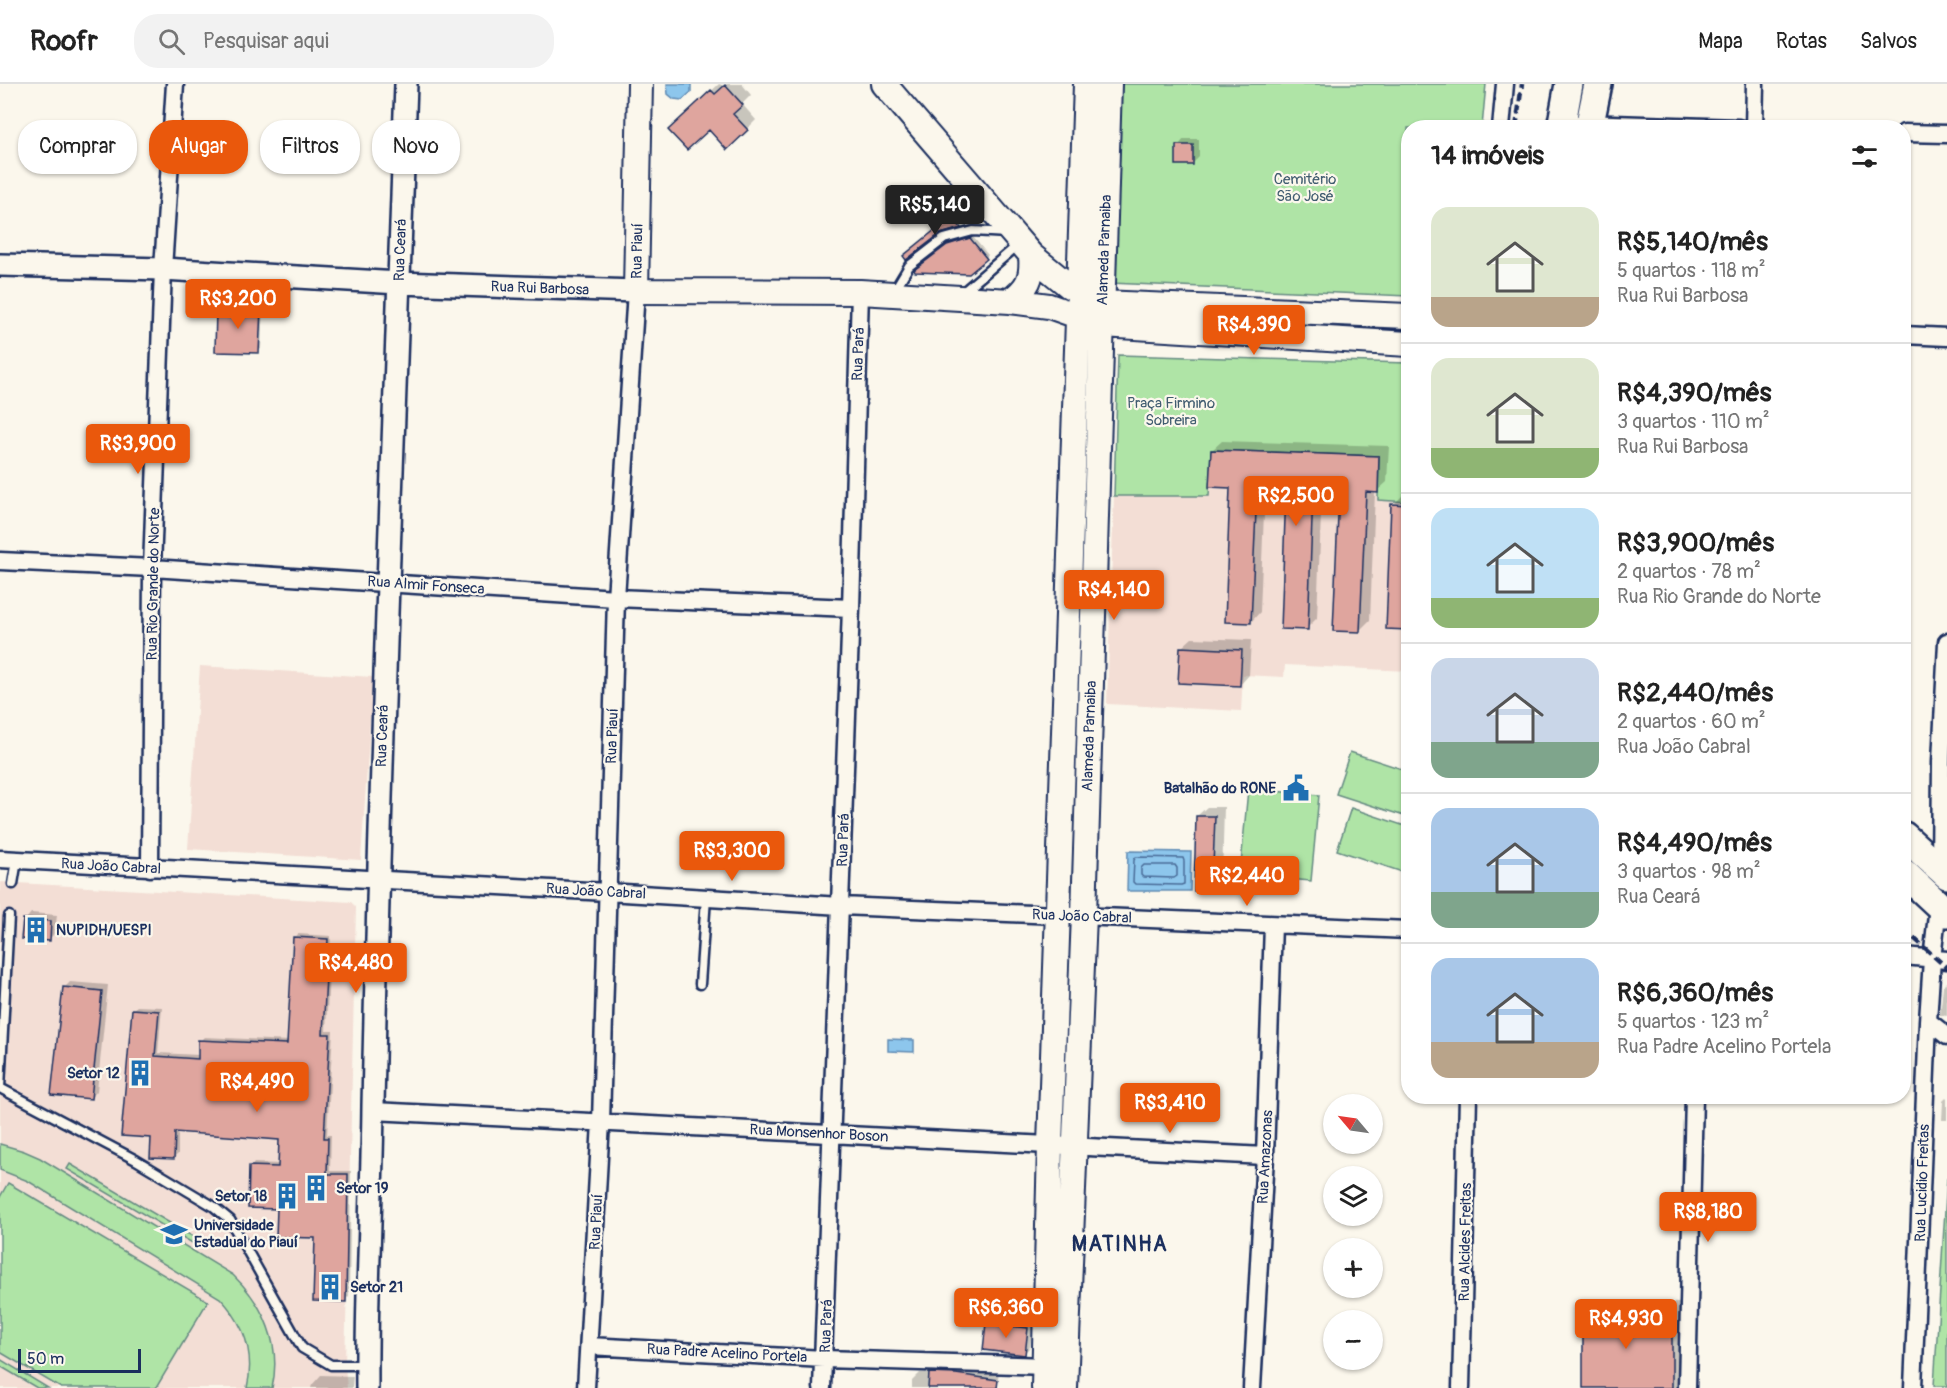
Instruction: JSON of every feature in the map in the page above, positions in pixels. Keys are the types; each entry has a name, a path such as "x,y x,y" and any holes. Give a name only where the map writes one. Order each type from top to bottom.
{"main road":[{"name":"Rua Piauí","path":"636,291 640,84"},
{"path":"884,84 1021,244 1053,274 1079,304 1102,314 1330,340 1401,344"},
{"name":"Alameda Parnaiba","path":"1065,1388 1058,915 1086,84"},
{"name":"Alameda Parnaiba","path":"1044,1377 1062,1146 1084,915 1109,84"},
{"path":"1562,120 1569,84"},
{"path":"1590,120 1598,84"},
{"path":"1010,301 1022,293 1032,272 1021,244"},
{"name":"Rua Rui Barbosa","path":"636,291 860,292 1010,301 1048,306 1079,304"},
{"path":"1102,314 1330,313 1401,316"},
{"path":"1330,313 1330,340"},
{"path":"1069,632 1093,632"},
{"path":"1911,842 1943,872"},
{"path":"1911,879 1943,909"}],"street":[{"name":"Rua Rio Grande do Norte","path":"150,868 152,568 163,269 175,84"},
{"name":"Rua Ceará","path":"367,1388 378,879 406,84"},
{"path":"1502,120 1505,84"},
{"path":"1754,120 1755,84"},
{"path":"1911,133 1947,134"},
{"name":"Rua Rui Barbosa","path":"0,265 163,269 399,283 636,291"},
{"name":"Rua Piauí","path":"586,1388 601,1122 616,597 636,291"},
{"name":"Rua Pará","path":"822,1388 841,906 860,292"},
{"path":"1911,335 1947,337"},
{"name":"Rua Almir Fonseca","path":"0,561 152,568 616,597 851,608"},
{"path":"1943,872 1941,762 1947,642"},
{"name":"Rua João Cabral","path":"0,859 841,906 1401,930"},
{"name":"Rua Lucidio Freitas","path":"1913,1388 1928,1021 1940,959 1943,909"},
{"name":"Rua Amazonas","path":"1252,1388 1265,1156 1273,925"},
{"path":"1911,957 1940,959"},
{"path":"1928,1021 1947,1036"},
{"name":"Rua Alcides Freitas","path":"1461,1388 1468,1104"},
{"path":"1687,1388 1694,1104"},
{"name":"Rua Monsenhor Boson","path":"373,1111 1265,1156"},
{"name":"Rua Padre Acelino Portela","path":"589,1346 824,1359 1044,1377"}],"lane":[{"path":"892,294 909,266 944,239 973,231 1021,244"},
{"path":"957,298 1021,244"},
{"path":"13,884 17,860"},
{"path":"700,984 706,898"},
{"path":"9,916 0,1088 136,1160 213,1206 230,1220 302,1348 331,1365 367,1365"}],"shaded area":[{"path":"1211,450 1379,456 1378,500 1401,502 1401,671 1285,665 1284,677 1243,675 1241,711 1107,704 1114,496 1209,496"},
{"path":"200,666 373,677 361,860 188,849"},
{"name":"Universidade Estadual do Piauí","path":"0,882 351,902 356,907 345,1365 347,1388 0,1388"}],"green space":[{"name":"Cemitério São José","path":"1118,84 1486,84 1483,120 1401,120 1401,296 1110,283"},
{"name":"Praça Firmino Sobreira","path":"1118,355 1401,363 1401,502 1378,500 1379,456 1211,450 1209,496 1114,496"},
{"path":"1350,752 1401,769 1401,815 1336,794"},
{"path":"1248,789 1319,795 1311,881 1240,875"},
{"path":"1351,808 1401,825 1401,872 1337,850"},
{"path":"0,1144 40,1158 233,1275 254,1299 268,1327 274,1356 272,1388 247,1388 250,1363 246,1339 235,1318 220,1298 28,1181 0,1170"},
{"path":"70,1164 197,1239 194,1244 67,1169"},
{"path":"1947,1178 1947,1386 1934,1386"},
{"path":"8,1183 208,1301 156,1388 61,1388 0,1352 0,1197"},
{"path":"0,1359 48,1388 37,1388 0,1366"}],"water":[{"path":"667,84 691,84 691,92 682,100 674,99 668,94"},
{"path":"1128,851 1191,852 1190,891 1127,891"},
{"path":"888,1039 914,1040 914,1052 888,1051"}],"building":[{"path":"725,85 743,105 733,114 748,130 727,150 709,130 687,150 668,130 711,90 715,94"},
{"path":"1176,145 1193,145 1193,165 1176,165"},
{"path":"952,216 961,228 940,234 906,260 903,256"},
{"path":"970,238 987,259 969,274 915,272 914,270 947,245"},
{"path":"261,308 259,353 215,352 216,309"},
{"path":"1211,450 1379,456 1378,493 1366,492 1360,632 1333,631 1339,492 1313,491 1308,630 1281,629 1286,490 1257,489 1251,623 1225,622 1230,488 1209,487"},
{"path":"1391,504 1401,505 1401,630 1386,629"},
{"path":"1180,647 1242,650 1240,686 1178,683"},
{"path":"1196,816 1215,816 1212,892 1194,891"},
{"name":"NUPIDH/UESPI","path":"23,919 51,921 50,941 21,939"},
{"path":"293,937 328,939 323,1034 330,1034 324,1138 328,1138 327,1174 348,1174 346,1302 313,1301 315,1238 276,1237 277,1209 248,1208 249,1166 278,1167 279,1140 175,1132 174,1159 150,1158 151,1138 121,1136 132,1009 159,1011 155,1056 198,1059 198,1040 287,1044"},
{"path":"63,987 102,991 91,1099 51,1095"},
{"path":"1575,1312 1672,1314 1672,1388 1583,1388 1583,1331 1575,1330"},
{"path":"986,1323 1028,1328 1025,1355 983,1350"},
{"path":"929,1373 998,1380 997,1388 928,1388"}],"railway":[{"path":"1517,120 1522,84"},
{"path":"1911,935 1947,968"}],"place":[{"name":"Batalhão do RONE","path":"1296,788"},
{"name":"NUPIDH/UESPI","path":"36,930"},
{"name":"Setor 12","path":"140,1073"},
{"name":"Setor 19","path":"316,1188"},
{"name":"Setor 18","path":"287,1196"},
{"name":"Universidade Estadual do Piauí","path":"174,1234"},
{"name":"Setor 21","path":"330,1287"}],"district":[{"name":"MATINHA","path":"1120,1244"}]}
